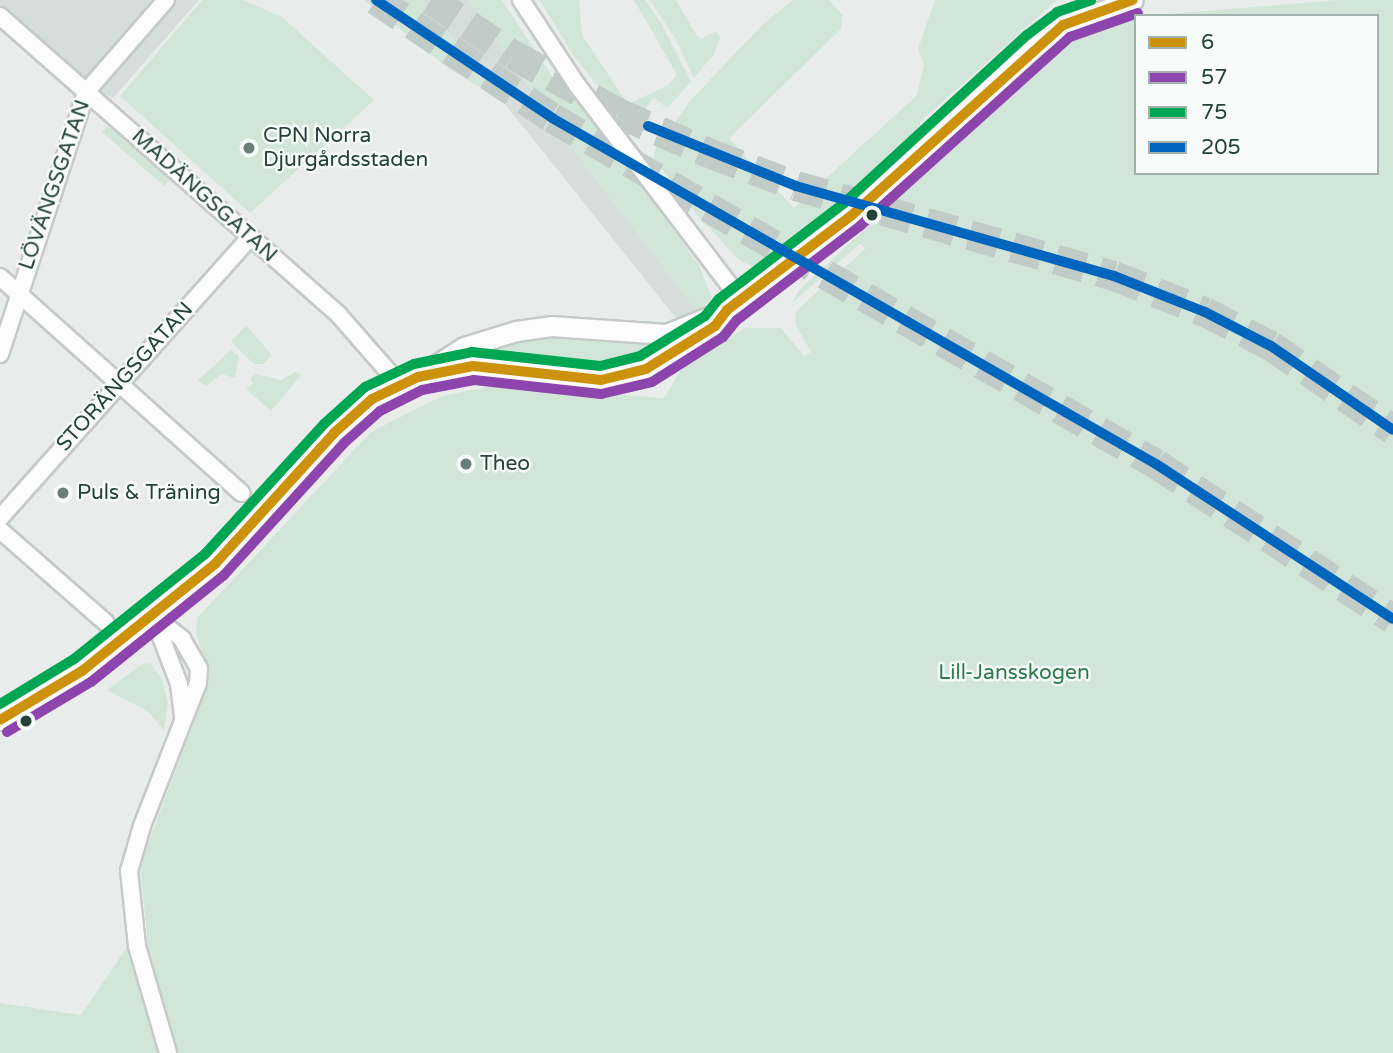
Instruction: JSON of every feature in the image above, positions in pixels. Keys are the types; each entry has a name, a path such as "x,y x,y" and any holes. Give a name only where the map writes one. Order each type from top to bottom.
{"street":[{"name":"LÖVÄNGSGATAN","path":"0,354 86,92 166,0"},
{"path":"520,0 733,305"},
{"path":"418,377 464,347 516,331 551,326 658,334 684,329 733,305 852,215 1036,46 1063,25 1133,0"},
{"name":"MADÄNGSGATAN","path":"0,16 338,314 399,384"},
{"name":"STORÄNGSGATAN","path":"0,518 250,237"},
{"path":"0,277 242,493"},
{"path":"0,720 82,671 215,564 358,410 399,384 418,377 494,365 601,380 625,377 672,354 715,326 733,305"},
{"path":"0,530 105,622"},
{"path":"153,616 178,684 183,718"},
{"path":"153,616 183,639 199,668 198,682 129,871 137,946 167,1053"}],"shaded area":[{"path":"0,0 199,0 113,98 82,82 0,10"},
{"path":"422,0 469,0 560,132 699,313 680,323"}],"green space":[{"name":"CPN Norra Djurgårdsstaden","path":"202,0 243,0 282,17 374,100 250,213 120,96"},
{"path":"364,0 422,0 501,100 448,68"},
{"path":"469,0 502,0 565,96 575,93 613,143 699,266 712,298 699,313 560,132"},
{"path":"540,0 579,0 582,35 628,104 667,86 677,75 634,0 645,0 661,23 691,82 667,108 654,98 646,108 652,120 646,119 639,125 641,130 634,130 573,55"},
{"path":"650,0 676,0 697,36 701,39 716,31 720,38 714,54 694,78 675,38"},
{"path":"793,0 829,0 843,15 841,29 729,138 794,208 917,95 924,64 918,49 935,0 1057,0 920,122 922,132 857,194 817,219 766,264 755,268 739,260 698,216 654,159 655,149 691,100 761,26"},
{"name":"Lill-Jansskogen","path":"1338,0 1393,0 1393,1053 176,1053 148,946 140,864 204,697 206,663 196,634 197,618 371,432 442,396 498,385 664,398 681,370 744,328 781,328 804,356 811,352 796,325 795,312 866,248 860,244 792,303 799,290 1042,66 1077,39 1128,18 1134,17 1134,175 1379,175 1379,14 1168,14"},
{"path":"107,126 156,161 169,180 164,186 102,132"},
{"path":"246,325 272,355 263,364 254,364 231,342"},
{"path":"560,333 662,340 675,359 632,376 469,356 520,336"},
{"path":"231,350 239,357 235,378 221,374 207,386 197,381"},
{"path":"295,372 302,374 271,411 246,389 253,384 250,378 256,374 281,380"},
{"path":"150,663 162,679 168,703 164,730 147,711 107,690 142,664"},
{"path":"127,947 157,1053 0,1053 0,1003 81,1015"}],"tunnel":[{"path":"376,0 552,118 1156,464 1393,619"},
{"path":"431,0 513,55 618,113 711,154 796,186 1114,276 1205,312 1271,346 1393,430"}],"transit line":[{"name":"205","path":"376,0 552,118 1156,464 1393,619"},
{"name":"75","path":"0,704 74,659 205,554 324,424 365,387 414,364 472,352 600,366 640,356 705,316 719,299 843,204 1027,35 1057,12 1091,0"},
{"name":"6","path":"0,720 82,671 215,564 334,433 372,399 418,377 473,366 601,380 646,369 715,326 727,310 852,215 1063,25 1133,0"},
{"name":"57","path":"7,732 91,682 224,575 344,443 380,411 422,390 474,380 601,394 652,382 723,337 737,320 860,226 1070,37 1134,14"},
{"name":"205","path":"648,126 796,186 1114,276 1205,312 1271,346 1393,430"}],"place":[{"name":"CPN Norra Djurgårdsstaden","path":"249,148"},
{"name":"Theo","path":"466,464"},
{"name":"Puls & Träning","path":"63,493"}]}
